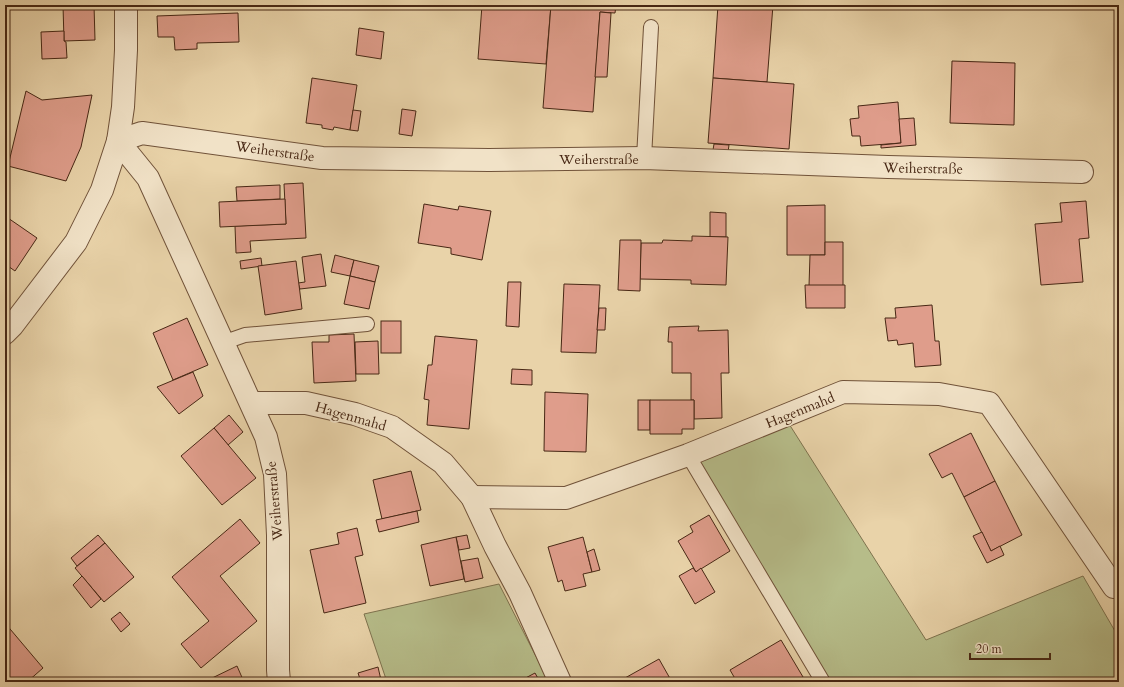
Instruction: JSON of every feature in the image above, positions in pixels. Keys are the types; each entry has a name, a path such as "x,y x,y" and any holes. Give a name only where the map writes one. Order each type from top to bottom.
{"street":[{"path":"7,326 76,242 102,190 118,141 123,107 126,50 126,5"},
{"name":"Weiherstraße","path":"279,682 278,535 275,474 266,436 252,403 222,343 148,178 118,141 142,133 322,158 488,160 644,158 881,167 1082,172"},
{"name":"Hagenmahd","path":"472,497 566,498 688,455 843,392 939,394 990,403 1114,587"},
{"name":"Hagenmahd","path":"252,403 306,403 355,414 392,427 443,463 472,497 495,546 520,593 560,682"}],"lane":[{"path":"644,158 651,27"},
{"path":"222,343 245,335 367,324"},
{"path":"688,455 822,682"}],"green space":[{"path":"784,416 926,640 1083,576 1119,638 1119,682 823,682 688,455"},
{"path":"499,584 549,682 387,682 364,614"}],"building":[{"path":"63,5 94,5 95,40 64,41"},
{"path":"482,5 551,5 546,64 478,59"},
{"path":"551,5 616,5 615,13 600,12 593,112 543,108"},
{"path":"718,5 773,5 767,82 713,78"},
{"path":"600,12 611,13 607,77 595,77"},
{"path":"238,13 239,42 197,43 197,49 175,50 174,37 158,37 157,16"},
{"path":"359,28 384,32 381,59 356,55"},
{"path":"64,31 67,58 42,59 41,32"},
{"path":"952,61 1015,63 1014,125 950,123"},
{"path":"312,78 357,85 350,130 334,127 333,130 322,128 322,125 306,123"},
{"path":"713,78 794,84 789,149 708,143"},
{"path":"26,91 42,100 92,95 81,147 66,181 8,166"},
{"path":"898,102 901,143 861,146 860,136 852,136 850,119 859,118 858,106"},
{"path":"402,109 416,111 412,136 399,134"},
{"path":"353,110 361,111 358,131 350,130"},
{"path":"914,118 916,145 881,148 881,145 901,143 899,119"},
{"path":"714,144 729,145 728,152 713,150"},
{"path":"303,183 306,238 250,241 251,252 236,253 235,226 286,224 284,184"},
{"path":"280,185 280,199 237,201 236,187"},
{"path":"285,199 286,224 220,227 219,202"},
{"path":"1086,201 1089,238 1079,239 1083,282 1041,285 1035,224 1062,222 1060,203"},
{"path":"424,204 458,210 459,206 491,211 482,260 451,254 451,248 418,243"},
{"path":"825,205 825,255 787,255 787,206"},
{"path":"710,212 726,213 726,237 710,237"},
{"path":"8,218 37,238 15,271 5,264 5,222"},
{"path":"692,236 728,237 726,285 691,284 691,280 640,279 641,243 662,243 663,240 692,241"},
{"path":"620,240 641,240 640,291 618,290"},
{"path":"825,242 843,242 843,286 809,286 810,255 825,255"},
{"path":"321,254 326,286 300,289 298,283 305,282 302,257"},
{"path":"335,255 354,260 350,276 331,272"},
{"path":"261,258 262,266 241,269 240,261"},
{"path":"354,260 379,266 375,282 350,276"},
{"path":"296,261 302,309 265,315 258,266"},
{"path":"350,276 375,282 369,309 344,304"},
{"path":"508,282 521,282 519,327 506,326"},
{"path":"564,284 600,285 596,353 561,352"},
{"path":"805,285 845,285 845,308 806,308"},
{"path":"932,305 935,341 939,341 941,365 915,367 913,343 898,345 897,340 888,341 885,318 896,318 895,308"},
{"path":"599,308 606,308 605,330 597,330"},
{"path":"187,318 208,365 173,380 153,333"},
{"path":"381,321 401,321 401,353 381,353"},
{"path":"699,326 698,331 728,330 729,373 721,373 722,418 694,419 694,400 691,400 691,373 672,373 672,342 668,342 669,327"},
{"path":"354,334 356,381 314,383 312,342 329,342 329,335"},
{"path":"435,336 477,340 469,429 427,425 429,400 424,399 428,365 432,365"},
{"path":"378,341 379,374 356,374 355,342"},
{"path":"512,369 532,370 532,385 511,384"},
{"path":"193,372 203,396 179,414 157,387"},
{"path":"545,392 588,394 586,452 544,451"},
{"path":"638,400 650,400 650,430 638,430"},
{"path":"650,400 694,400 694,429 682,429 682,434 650,434"},
{"path":"229,415 243,432 228,445 214,428"},
{"path":"214,428 256,478 222,505 181,456"},
{"path":"971,433 995,481 964,497 952,473 942,478 929,454"},
{"path":"411,471 421,510 382,519 373,480"},
{"path":"995,481 1022,535 991,551 964,497"},
{"path":"417,511 419,522 379,532 376,520"},
{"path":"709,515 730,551 696,572 678,541 693,532 690,526"},
{"path":"240,519 260,543 220,576 257,621 201,668 181,644 209,621 172,577"},
{"path":"357,528 363,555 355,557 366,603 324,613 310,550 339,544 337,533"},
{"path":"982,532 991,551 1000,546 1004,555 987,563 973,536"},
{"path":"98,535 105,543 77,566 71,558"},
{"path":"467,535 470,548 459,550 456,537"},
{"path":"456,537 464,579 430,586 421,545"},
{"path":"583,537 592,572 583,574 586,586 565,591 562,580 558,582 548,547"},
{"path":"105,543 134,577 104,602 75,568"},
{"path":"594,549 600,570 592,572 587,552"},
{"path":"478,558 483,578 465,582 461,561"},
{"path":"693,568 696,572 701,568 715,592 695,604 679,576"},
{"path":"82,576 101,599 91,608 73,585"},
{"path":"120,612 130,624 121,632 111,619"},
{"path":"5,623 43,668 27,682 5,682"},
{"path":"781,640 806,682 737,682 730,670"},
{"path":"659,659 672,682 627,682 625,678"},
{"path":"237,666 244,682 209,682 208,680"},
{"path":"378,667 381,680 374,682 361,682 358,673"},
{"path":"535,673 540,682 518,682"}]}
